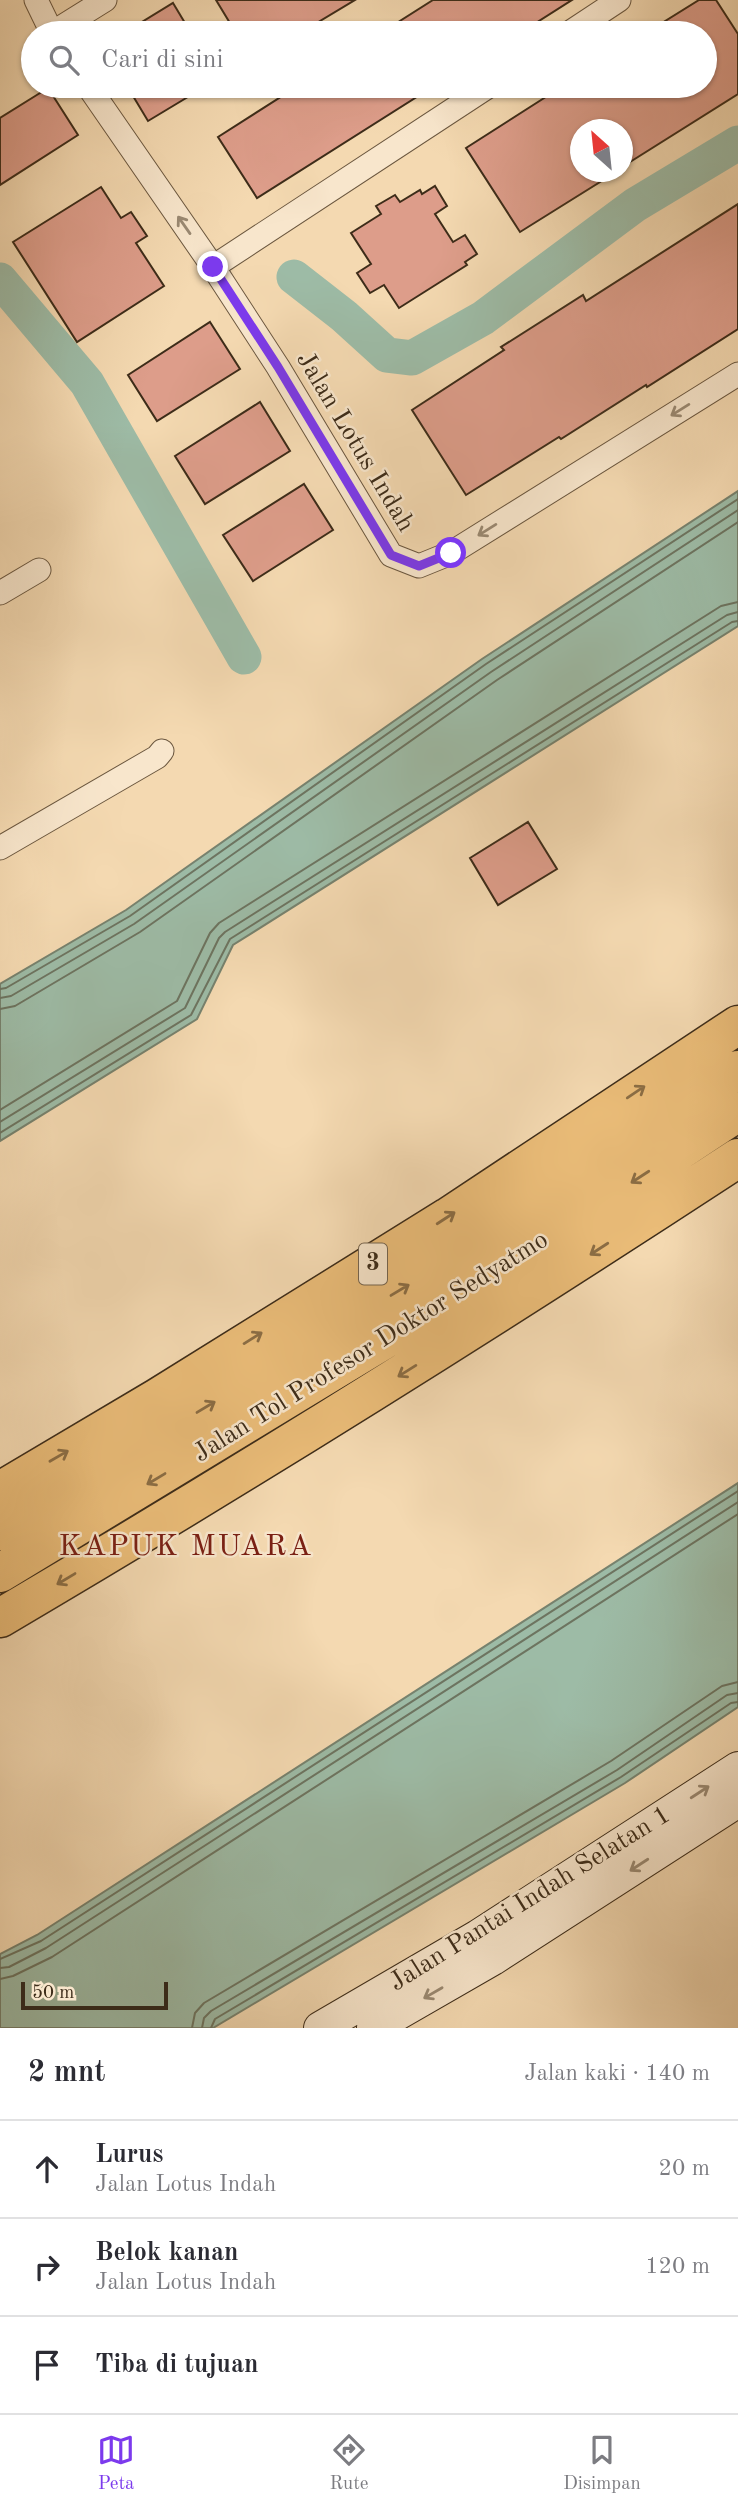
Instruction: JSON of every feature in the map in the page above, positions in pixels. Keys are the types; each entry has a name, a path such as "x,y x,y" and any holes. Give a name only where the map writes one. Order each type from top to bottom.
{"highway":[{"name":"3","path":"0,1491 157,1398 448,1217 738,1025"},
{"name":"Jalan Tol Profesor Doktor Sedyatmo","path":"0,1531 475,1244 738,1070"},
{"name":"Jalan Tol Profesor Doktor Sedyatmo","path":"0,1573 499,1270 738,1112"},
{"name":"Jalan Tol Profesor Doktor Sedyatmo","path":"0,1618 241,1475 529,1294 738,1158"}],"street":[{"path":"36,0 46,21"},
{"path":"72,21 106,0"},
{"path":"587,21 619,0"},
{"name":"Jalan Lotus Indah","path":"96,98 213,267 278,367 391,555 419,566 451,553 738,374"},
{"path":"213,267 471,98"},
{"path":"0,593 39,570"},
{"path":"0,848 157,757 162,751"},
{"name":"Jalan Pantai Indah Selatan 1","path":"373,2028 738,1768"},
{"name":"Jalan Pantai Indah Selatan 1","path":"320,2028 485,1947 738,1801"}],"water":[{"path":"738,491 738,626 233,945 197,1019 0,1141 0,984 126,910 482,659"},
{"path":"738,1483 738,1707 625,1783 213,2028 0,2028 0,1954 37,1935"}],"building":[{"path":"216,0 355,0 320,21 229,21"},
{"path":"433,0 572,0 539,21 400,21"},
{"path":"699,0 716,0 738,34 738,94 633,160 633,119 570,119 570,182 600,182 520,232 466,148 544,98 717,98 717,21 665,21"},
{"path":"173,3 184,21 144,21"},
{"path":"32,98 54,98 78,135 0,185 0,118"},
{"path":"134,98 186,98 148,121"},
{"path":"279,98 415,98 257,198 218,137"},
{"path":"435,186 447,206 435,214 453,242 465,235 477,254 465,262 467,265 399,308 384,285 370,293 357,273 371,264 351,233 381,214 376,206 395,195 400,202 420,190 422,194"},
{"path":"101,187 121,218 131,212 147,236 136,243 164,286 77,342 13,242"},
{"path":"738,204 738,329 647,387 646,385 466,495 412,410 504,350 501,347 583,295 586,301"},
{"path":"210,322 240,369 157,421 128,375"},
{"path":"260,402 290,451 205,504 175,456"},
{"path":"304,484 333,530 253,581 223,535"},
{"path":"528,822 557,869 498,905 470,858"}],"waterway":[{"path":"294,277 344,316 387,355 412,358 483,318 635,205 738,143"},
{"path":"0,280 87,383 244,657"}],"district":[{"name":"KAPUK MUARA","path":"186,1547"}],"route":[{"path":"213,267 278,367 391,555 419,566 451,553"}]}
